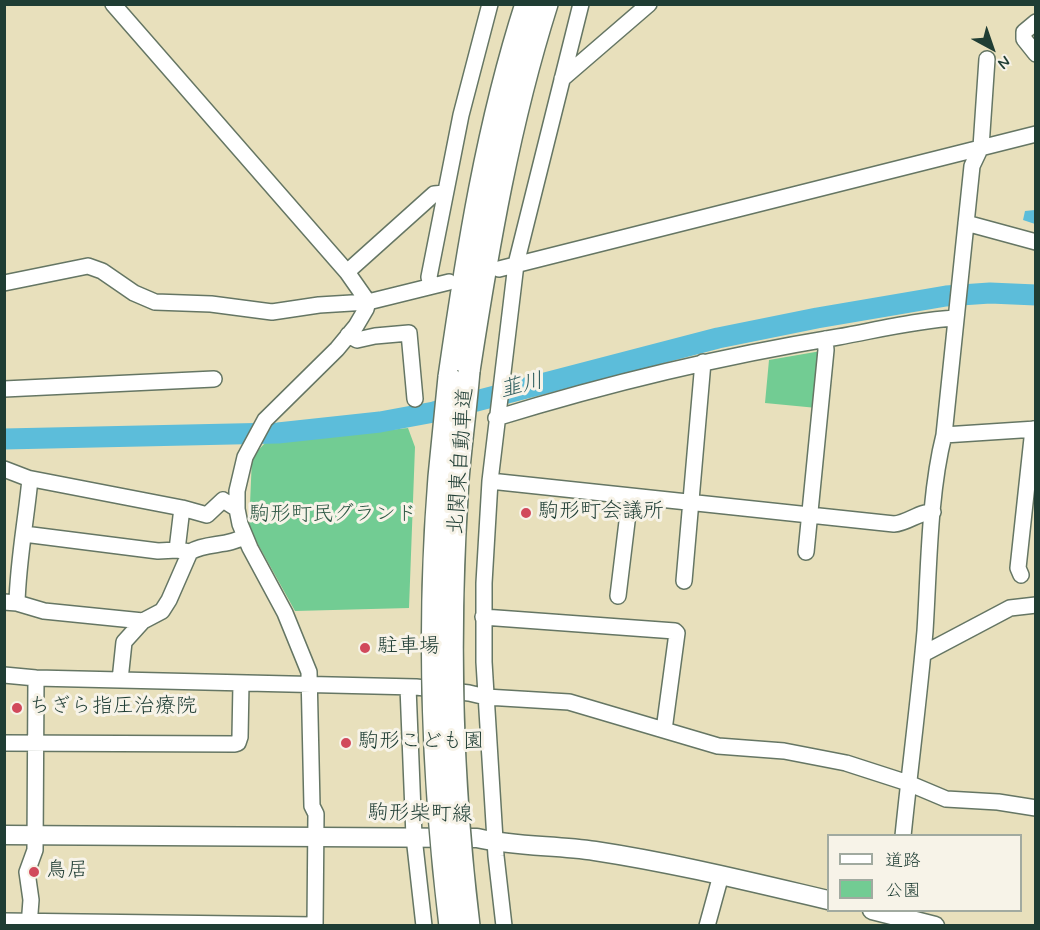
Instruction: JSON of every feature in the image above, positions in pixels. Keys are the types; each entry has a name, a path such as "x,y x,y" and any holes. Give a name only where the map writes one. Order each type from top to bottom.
{"highway":[{"name":"北関東自動車道","path":"450,926 439,807 434,712 434,604 438,501 449,377 464,269 496,115 526,4"},
{"name":"北関東自動車道","path":"469,926 455,745 453,606 458,480 469,371 485,267 516,113 547,4"}],"main road":[{"name":"駒形柴町線","path":"4,835 477,838 495,842 595,851 720,875 827,900"},
{"path":"879,912 935,926"}],"street":[{"path":"113,4 347,272 368,302"},
{"path":"431,286 429,277 461,115 490,4"},
{"path":"504,926 495,842 483,617 490,481 516,264 581,4"},
{"path":"562,79 649,4"},
{"path":"1035,22 1024,32 1024,39 1035,54"},
{"path":"903,834 923,654 933,512 944,435 972,166 981,147 987,59"},
{"path":"499,269 1035,134"},
{"path":"347,272 434,194 445,192"},
{"path":"966,223 1035,242"},
{"path":"4,283 88,266 102,271 134,293 156,302 211,304 272,312 319,305 368,302 448,282"},
{"path":"4,921 168,925 315,925 316,814 312,806 310,684 305,661 285,613 245,536 237,509 238,482 251,444 265,420 298,389 348,335 363,314 368,302"},
{"path":"497,415 703,362 956,315"},
{"path":"348,335 357,340 409,333 416,399"},
{"path":"806,552 826,350 825,339"},
{"path":"684,581 703,362"},
{"path":"4,389 214,379"},
{"path":"944,435 1034,429 1018,568 1021,575"},
{"path":"4,469 27,478 182,508 207,515 224,500 237,509"},
{"path":"27,478 30,479 24,534 11,602 44,610 143,621"},
{"path":"490,481 894,524 911,520 923,513 933,512"},
{"path":"618,596 630,497"},
{"path":"120,680 124,642 143,621 162,611 170,600 183,551 182,508"},
{"path":"24,534 158,551 183,551 234,543 245,536"},
{"path":"923,654 1010,608 1035,605"},
{"path":"483,617 675,631 677,633 664,730"},
{"path":"4,675 36,678 408,687 469,693 486,697 569,702 718,746 784,751 826,758 908,783 946,799 998,801 1035,808"},
{"path":"29,923 31,900 27,872 34,856 35,835 36,678"},
{"path":"4,743 235,744 240,737 241,683"},
{"path":"408,687 414,837 424,926"},
{"path":"707,926 720,875"}],"green space":[{"path":"821,351 817,408 765,403 769,360"},
{"name":"駒形町民グランド","path":"408,428 415,447 409,608 295,611 249,528 252,457 265,443"}],"water":[{"path":"1035,210 1035,224 1023,220 1025,211"}],"waterway":[{"name":"韮川","path":"4,439 278,433 380,422 434,412 718,338 817,318 946,296 990,293 1036,295"}],"place":[{"name":"駒形町会議所","path":"526,513"},
{"name":"駐車場","path":"365,648"},
{"name":"ちぎら指圧治療院","path":"17,708"},
{"name":"駒形こども園","path":"346,743"},
{"name":"鳥居","path":"34,872"}]}
